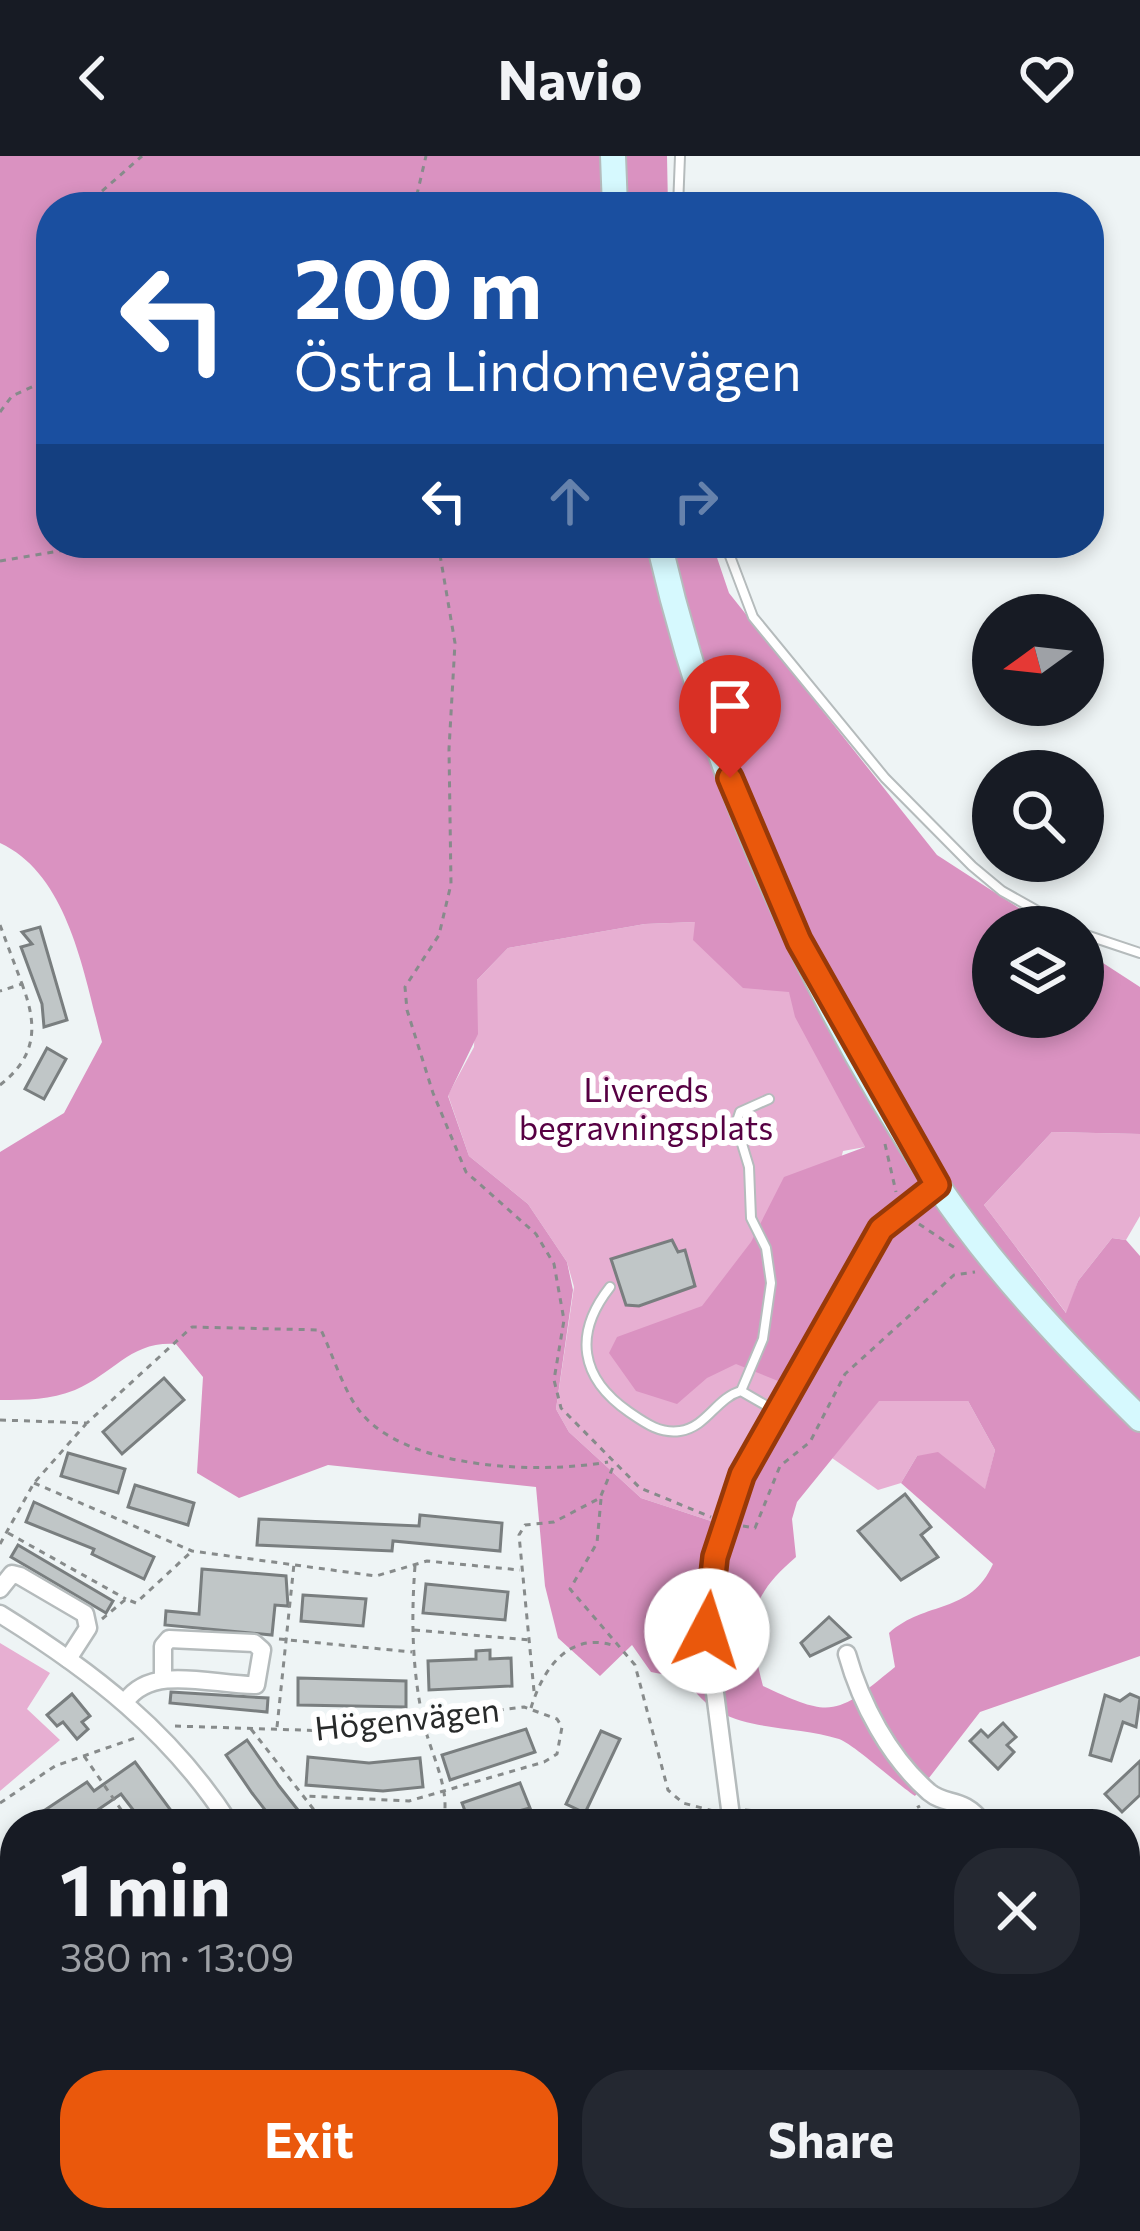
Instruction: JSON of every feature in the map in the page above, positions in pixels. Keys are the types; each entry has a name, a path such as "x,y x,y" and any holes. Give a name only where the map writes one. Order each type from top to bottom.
{"street":[{"path":"613,156 614,192"},
{"path":"663,558 713,738 799,941 937,1185 1060,1341 1140,1419"},
{"path":"731,1809 707,1631 710,1590 725,1523 742,1475 881,1229 937,1185"},
{"path":"0,1589 12,1574 20,1576 88,1620 68,1659"},
{"path":"0,1614 126,1701 160,1731 219,1809"},
{"path":"126,1701 145,1683 163,1680 256,1684 261,1676 259,1644 169,1639 163,1680"},
{"path":"847,1654 881,1733 904,1765 938,1797 971,1809"}],"lane":[{"path":"679,192 680,156"},
{"path":"731,558 753,617 885,778 972,866 1028,906"},
{"path":"1104,941 1140,953"},
{"path":"610,1287 592,1310 584,1352 592,1376 610,1399 646,1424 674,1432 697,1425 721,1400 741,1391 763,1339 771,1283 766,1249 751,1218 749,1166 736,1117 770,1099"},
{"path":"741,1391 776,1411"}],"path":[{"path":"100,192 142,156"},
{"path":"417,192 425,156"},
{"path":"0,412 12,396 36,385"},
{"path":"0,561 36,555"},
{"path":"441,558 455,644 448,749 451,884 447,914 404,997 433,1093 466,1172 547,1247 563,1320 556,1399 570,1421 652,1496 725,1523 755,1528 780,1466 810,1442 845,1374 954,1275 978,1272"},
{"path":"0,925 34,1030 30,1053 0,1085"},
{"path":"0,991 22,983"},
{"path":"0,1544 34,1483 87,1423 191,1328 321,1330 361,1413 404,1447 564,1470 614,1462"},
{"path":"0,1420 87,1423"},
{"path":"614,1462 612,1481 601,1498 596,1543 570,1588 640,1676 668,1790 697,1809"},
{"path":"34,1483 192,1550 376,1576 415,1564 522,1570"},
{"path":"534,1691 518,1535 525,1525 554,1522 601,1498"},
{"path":"7,1532 136,1603 192,1550"},
{"path":"277,1729 294,1564"},
{"path":"415,1564 414,1652 424,1724 444,1793 443,1809"},
{"path":"88,1620 100,1620 127,1600"},
{"path":"412,1630 530,1640"},
{"path":"259,1644 286,1638 414,1652"},
{"name":"Högenvägen","path":"0,1803 37,1776 84,1754 183,1725 330,1731 424,1724 531,1708 534,1691 554,1660 577,1645 616,1647"},
{"path":"306,1796 409,1802 557,1754 562,1727 557,1719 531,1708"},
{"path":"250,1727 315,1809"},
{"path":"84,1754 121,1809"},
{"path":"914,1809 938,1797"}],"green space":[{"name":"Livereds begravningsplats","path":"695,922 789,991 865,1147 843,1151 785,1383 737,1467 717,1523 641,1498 569,1432 556,1409 574,1287 567,1262 528,1204 469,1156 448,1095 474,1047 477,980 508,948 645,924"},
{"path":"1052,1132 1140,1134 1140,1216 1126,1240 1112,1238 1078,1281 1067,1314 984,1205"},
{"path":"879,1400 968,1401 995,1450 985,1491 917,1456 901,1483 878,1490 832,1458"},
{"path":"0,1643 50,1673 27,1709 60,1740 0,1791"}],"shaded area":[{"path":"0,156 667,156 668,192 36,192 36,558 717,558 729,593 937,855 972,882 1016,906 972,906 972,1038 1104,1038 1104,964 1140,987 1140,1134 1052,1132 984,1205 1066,1313 1078,1281 1112,1238 1126,1240 1140,1256 1140,1656 980,1712 915,1796 839,1739 754,1724 716,1710 687,1679 651,1672 632,1645 600,1676 558,1638 545,1586 536,1487 328,1465 239,1498 197,1473 203,1377 176,1344 134,1353 66,1393 0,1400 0,1152 64,1113 102,1042 70,929 43,878 0,843","holes":["695,922 693,940 743,988 789,992 795,1017 865,1147 784,1177 751,1242 702,1306 617,1337 609,1353 636,1391 677,1404 707,1378 736,1364 793,1387 717,1523 641,1498 569,1432 556,1409 573,1290 567,1262 528,1204 469,1156 448,1096 478,1034 477,980 508,948 645,924","879,1401 968,1401 995,1450 985,1489 938,1452 917,1456 901,1483 993,1564 972,1592 889,1633 895,1667 846,1703 833,1707 805,1704 763,1686 754,1646 755,1614 768,1587 796,1557 792,1519 797,1502"]}],"building":[{"path":"40,927 67,1020 44,1027 42,1004 21,947 32,944 22,932"},
{"path":"47,1048 66,1059 44,1099 25,1089"},
{"path":"672,1240 678,1252 685,1250 695,1286 639,1306 626,1305 611,1259"},
{"path":"164,1378 184,1400 122,1454 103,1432"},
{"path":"68,1453 125,1469 118,1493 61,1476"},
{"path":"135,1485 194,1503 188,1525 128,1507"},
{"path":"905,1494 931,1527 921,1535 938,1557 901,1580 858,1531"},
{"path":"34,1502 154,1557 144,1579 92,1554 94,1549 26,1522"},
{"path":"420,1515 502,1523 500,1551 393,1541 392,1551 257,1545 259,1519 419,1526"},
{"path":"18,1545 113,1601 106,1613 11,1557"},
{"path":"202,1569 286,1576 288,1606 275,1605 272,1635 165,1625 166,1611 199,1614"},
{"path":"426,1584 508,1592 505,1620 423,1613"},
{"path":"303,1595 366,1599 363,1626 301,1621"},
{"path":"829,1617 850,1637 810,1656 801,1643"},
{"path":"490,1650 490,1659 511,1658 512,1686 429,1690 428,1661 476,1659 476,1651"},
{"path":"298,1678 406,1681 406,1707 298,1705"},
{"path":"171,1692 268,1698 267,1712 170,1703"},
{"path":"72,1694 90,1716 82,1722 88,1729 77,1739 63,1722 57,1726 47,1715"},
{"path":"1130,1694 1140,1698 1136,1727 1123,1722 1111,1761 1090,1755 1105,1695 1120,1701"},
{"path":"1003,1723 1016,1737 1007,1745 1014,1752 998,1769 970,1741 981,1730 988,1737"},
{"path":"526,1729 535,1752 450,1780 442,1755"},
{"path":"601,1731 620,1739 587,1809 566,1804"},
{"path":"247,1740 297,1809 264,1809 226,1755"},
{"path":"308,1757 369,1763 420,1758 423,1787 383,1791 306,1785"},
{"path":"1140,1761 1140,1795 1125,1809 1105,1794"},
{"path":"135,1762 170,1809 132,1809 121,1794 99,1809 46,1809 87,1782 94,1791"},
{"path":"520,1783 530,1808 464,1809 462,1803"}],"route":[{"path":"707,1631 715,1557 742,1475 784,1393 881,1229 937,1185 799,941 730,778"}]}
